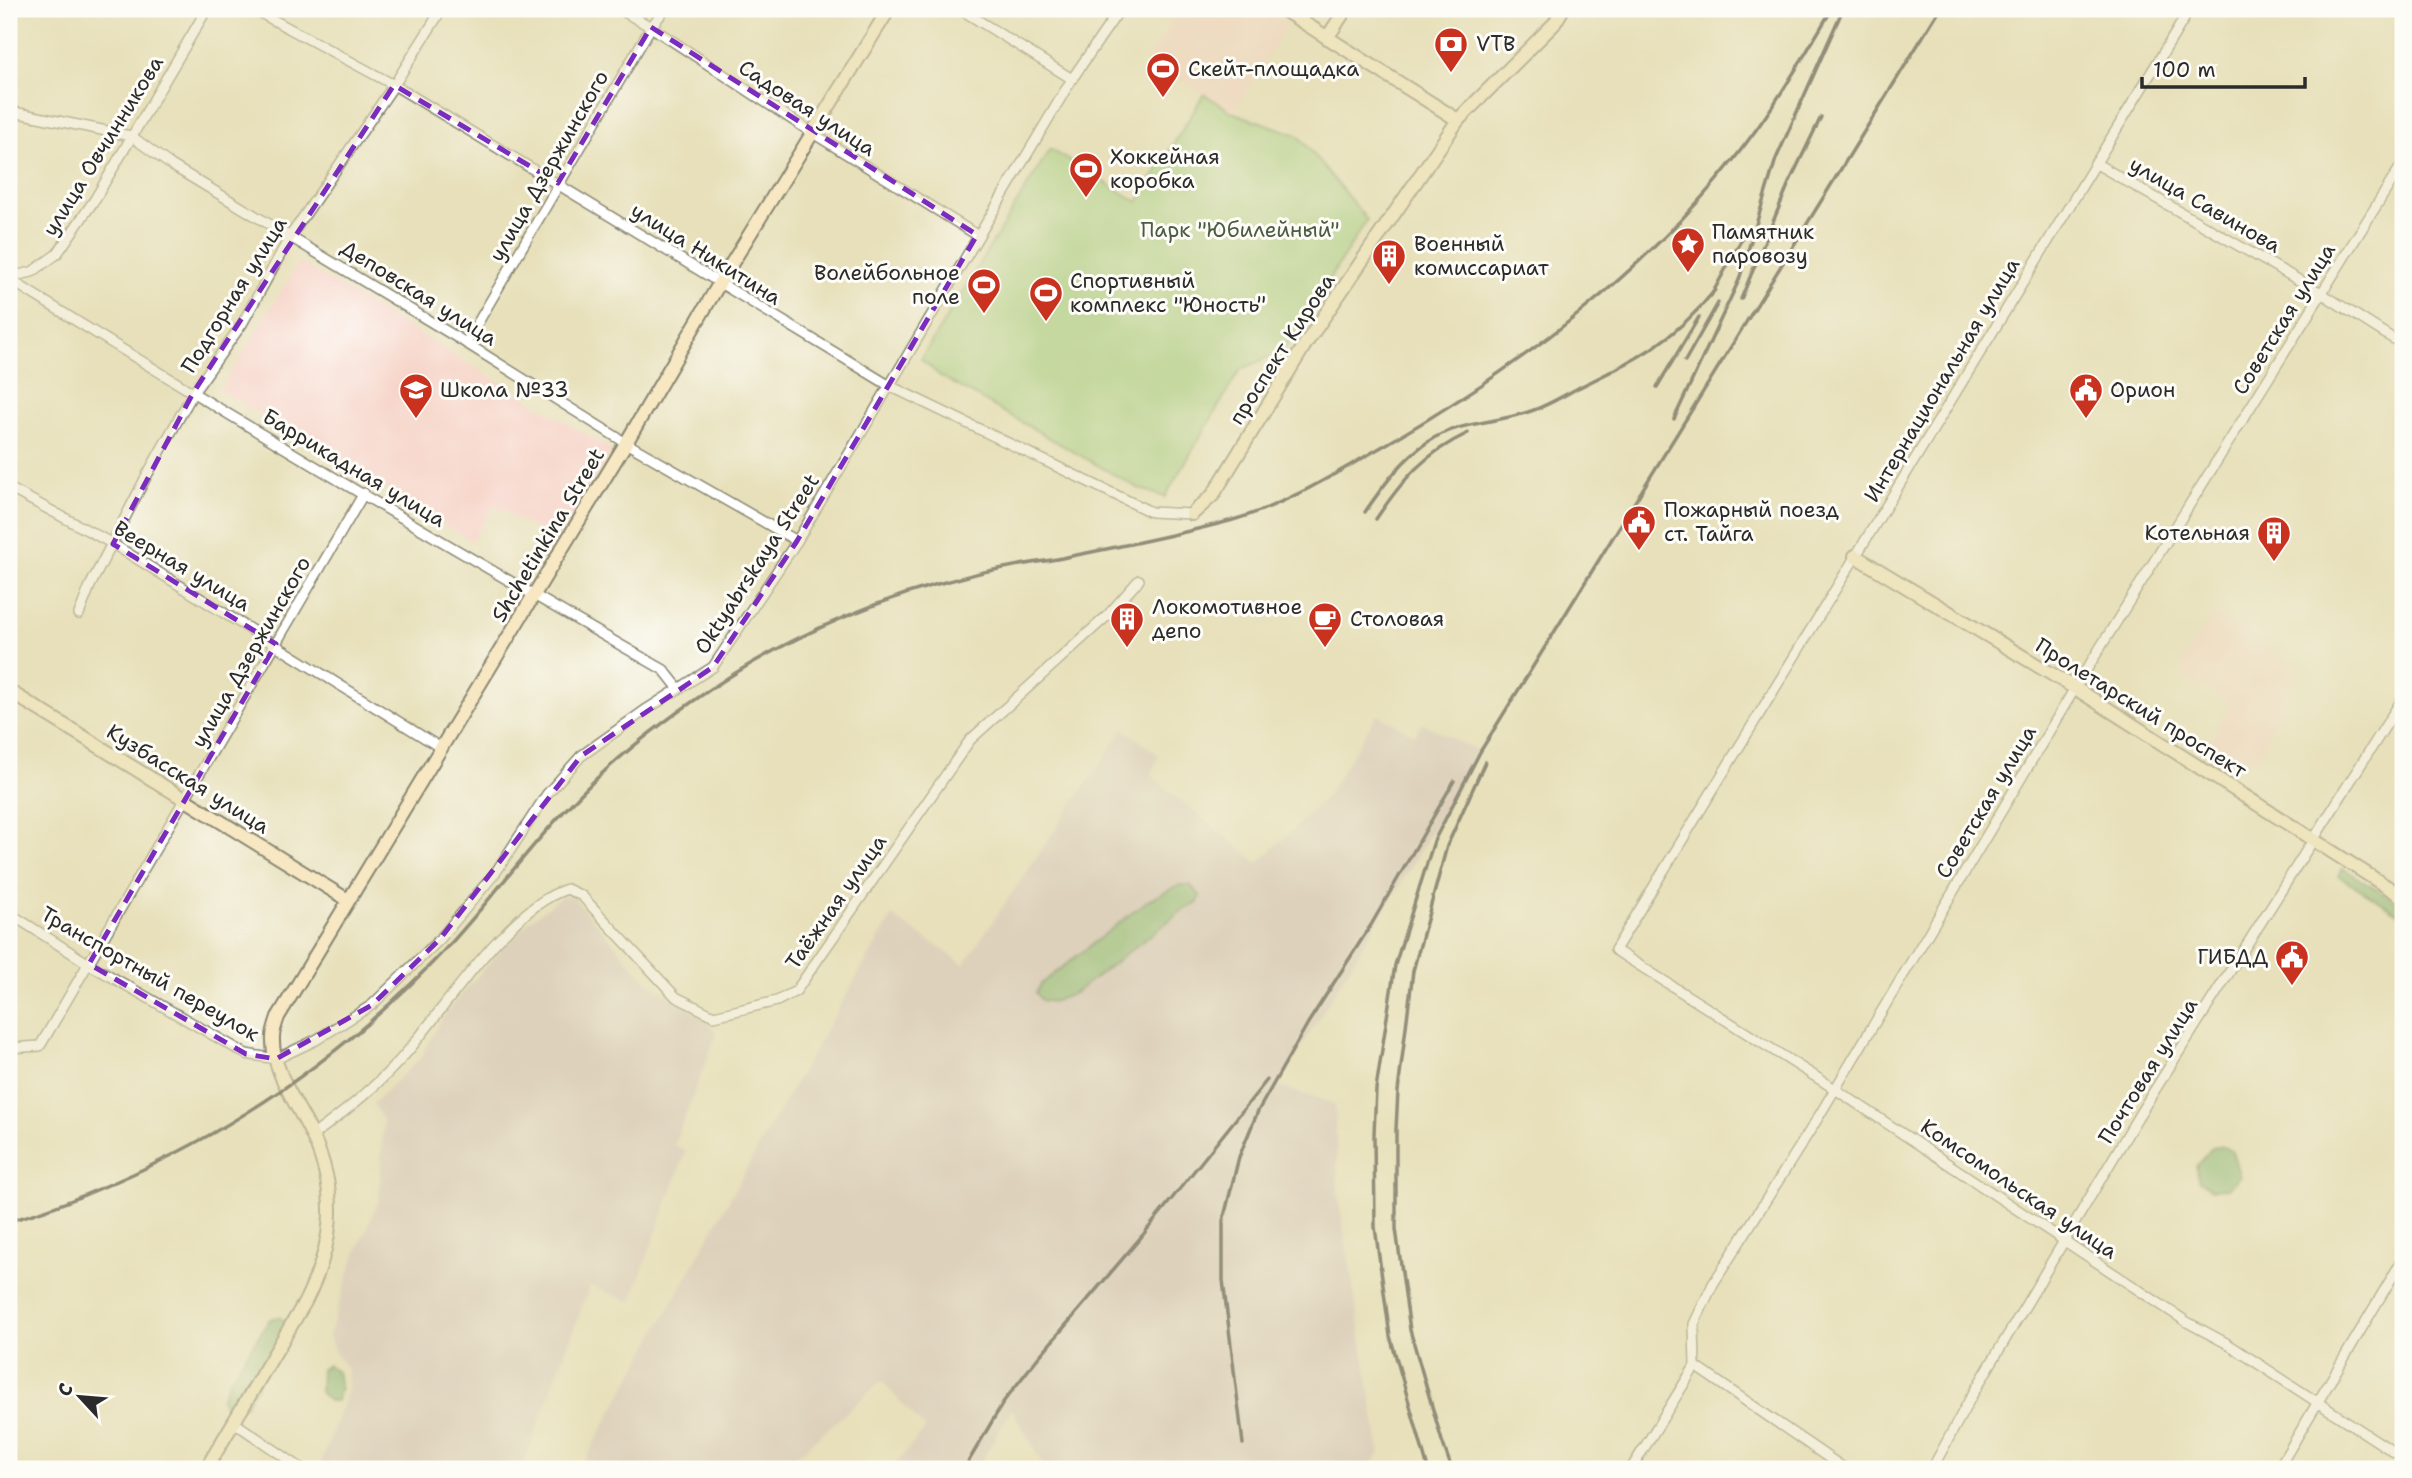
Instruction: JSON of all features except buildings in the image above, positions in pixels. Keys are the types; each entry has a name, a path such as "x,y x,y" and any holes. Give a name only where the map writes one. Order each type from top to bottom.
{"street":[{"name":"улица Овчинникова","path":"9,278 32,272 57,254 95,199 207,9"},
{"name":"улица Никитина","path":"253,9 394,85 890,386 1151,512 1192,514"},
{"name":"Подгорная улица","path":"79,614 90,586 147,475 193,393 242,324 290,235 394,85 442,9"},
{"name":"Садовая улица","path":"619,9 977,235"},
{"name":"улица Дзержинского","path":"467,343 558,183 651,27 665,9"},
{"name":"Shchetinkina Street","path":"206,1469 318,1277 331,1225 331,1203 322,1160 313,1136 286,1088 276,1059 272,1038 278,1017 811,132 889,9"},
{"path":"960,9 1072,79"},
{"name":"Oktyabrskaya Street","path":"276,1059 344,1024 372,1005 440,939 496,872 562,776 581,756 713,667 797,541 977,235 1072,79 1120,9"},
{"path":"1282,9 1458,120"},
{"path":"1327,38 1346,9"},
{"name":"проспект Кирова","path":"1192,514 1213,495 1306,343 1458,120 1554,24 1563,9"},
{"name":"Интернациональная улица","path":"1615,950 2190,9"},
{"name":"Деповская улица","path":"9,111 131,136 171,164 467,343 626,443 797,541"},
{"name":"улица Савинова","path":"2095,163 2321,293 2403,345"},
{"name":"Советская улица","path":"1695,1366 1694,1324 1713,1284 1835,1088 2075,688 2403,163"},
{"name":"Баррикадная улица","path":"9,278 193,393 664,670 679,689"},
{"name":"Веерная улица","path":"9,488 113,544 441,748"},
{"name":"улица Дзержинского","path":"9,1048 40,1046 364,493"},
{"name":"Пролетарский проспект","path":"1855,556 2075,688 2403,897"},
{"name":"Таёжная улица","path":"313,1136 356,1103 407,1052 484,956 550,894 567,889 582,896 676,997 713,1016 777,1001 796,991 970,740 1107,617 1139,580"},
{"name":"Кузбасская улица","path":"9,691 348,900"},
{"name":"Почтовая улица","path":"1932,1469 1971,1397 2139,1115 2403,698"},
{"name":"Транспортный переулок","path":"9,913 89,964 246,1054 276,1059"},
{"name":"Комсомольская улица","path":"1615,950 1835,1088 2187,1322 2228,1343 2403,1458"},
{"path":"2278,1469 2403,1259"},
{"path":"1631,1469 1695,1366 1844,1469"},
{"path":"235,1423 302,1469"}],"highlighted area":[{"path":"651,27 977,235 797,541 713,667 581,756 440,939 372,1005 276,1059 246,1054 89,964 276,644 113,544 193,393 394,85 558,183"}],"shaded area":[{"path":"1179,9 1266,9 1288,23 1234,113 1147,60"},
{"name":"Школа №33","path":"299,262 612,450 558,542 494,505 472,541 220,390"},
{"path":"2214,612 2300,668 2255,764 2210,743 2229,703 2182,675 2182,661"},
{"path":"1377,714 1415,735 1422,723 1480,752 1278,1086 1335,1104 1338,1193 1380,1453 1369,1469 1045,1469 1012,1409 977,1469 894,1469 892,1468 925,1429 882,1381 782,1469 580,1469 770,1126 892,916 964,964 1123,729 1159,755 1151,776 1258,863 1327,796"},
{"path":"562,896 572,896 649,983 703,1017 717,1033 674,1145 686,1151 631,1302 590,1286 522,1469 319,1469 348,1388 347,1369 335,1353 329,1336 352,1263 379,1200 383,1121 373,1103 421,1057 442,1018 495,956 529,921"}],"green space":[{"name":"Парк \"Юбилейный\"","path":"1204,94 1234,113 1298,135 1367,220 1284,350 1240,370 1165,497 1138,488 940,376 921,359 1050,149 1138,202"},
{"path":"2343,868 2403,906 2403,916 2339,876"},
{"path":"1179,885 1190,885 1200,895 1198,903 1183,910 1075,993 1053,1002 1041,1000 1036,993 1041,984 1147,901"},
{"path":"2224,1146 2232,1151 2240,1177 2228,1188 2211,1189 2199,1181 2196,1166 2212,1148"},
{"path":"279,1317 292,1326 244,1407 226,1408 221,1399 230,1379 270,1319"},
{"path":"328,1365 337,1372 340,1387 337,1401 329,1401 320,1392 321,1369"}],"railway":[{"path":"9,1221 76,1199 163,1160 254,1108 297,1079 338,1048 416,979 468,924 556,820 608,768 666,720 729,677 784,645 844,617 938,584 1167,536 1253,513 1330,477 1436,415 1486,382 1581,312 1627,273 1710,188 1759,126 1832,9"},
{"path":"1674,419 1739,280 1776,159 1843,9"},
{"path":"1428,1469 1390,1336 1375,1227 1374,1134 1376,1089 1395,965 1434,841 1480,752 1940,9"},
{"path":"1741,299 1789,183 1821,117"},
{"path":"1711,296 1746,231"},
{"path":"1365,512 1402,465 1429,441 1451,430 1539,408 1618,368 1669,336 1715,290"},
{"path":"1685,361 1718,303"},
{"path":"1657,387 1699,317"},
{"path":"1376,519 1416,469 1439,450 1468,433"},
{"path":"1452,1469 1410,1330 1396,1229 1396,1129 1413,971 1447,846 1485,762"},
{"path":"1243,1444 1223,1280 1223,1221 1239,1157 1258,1111 1308,1023 1371,925 1454,781"},
{"path":"964,1469 1004,1401 1142,1236 1267,1080"}],"place":[{"name":"VTB","path":"1451,74"},
{"name":"Скейт-площадка","path":"1163,99"},
{"name":"Хоккейная коробка","path":"1086,199"},
{"name":"Памятник паровозу","path":"1688,274"},
{"name":"Военный комиссариат","path":"1389,286"},
{"name":"Волейбольное поле","path":"984,315"},
{"name":"Спортивный комплекс \"Юность\"","path":"1046,323"},
{"name":"Школа №33","path":"416,420"},
{"name":"Орион","path":"2086,420"},
{"name":"Пожарный поезд ст. Тайга","path":"1639,552"},
{"name":"Котельная","path":"2274,563"},
{"name":"Локомотивное депо","path":"1127,649"},
{"name":"Столовая","path":"1325,649"},
{"name":"ГИБДД","path":"2292,987"}]}
